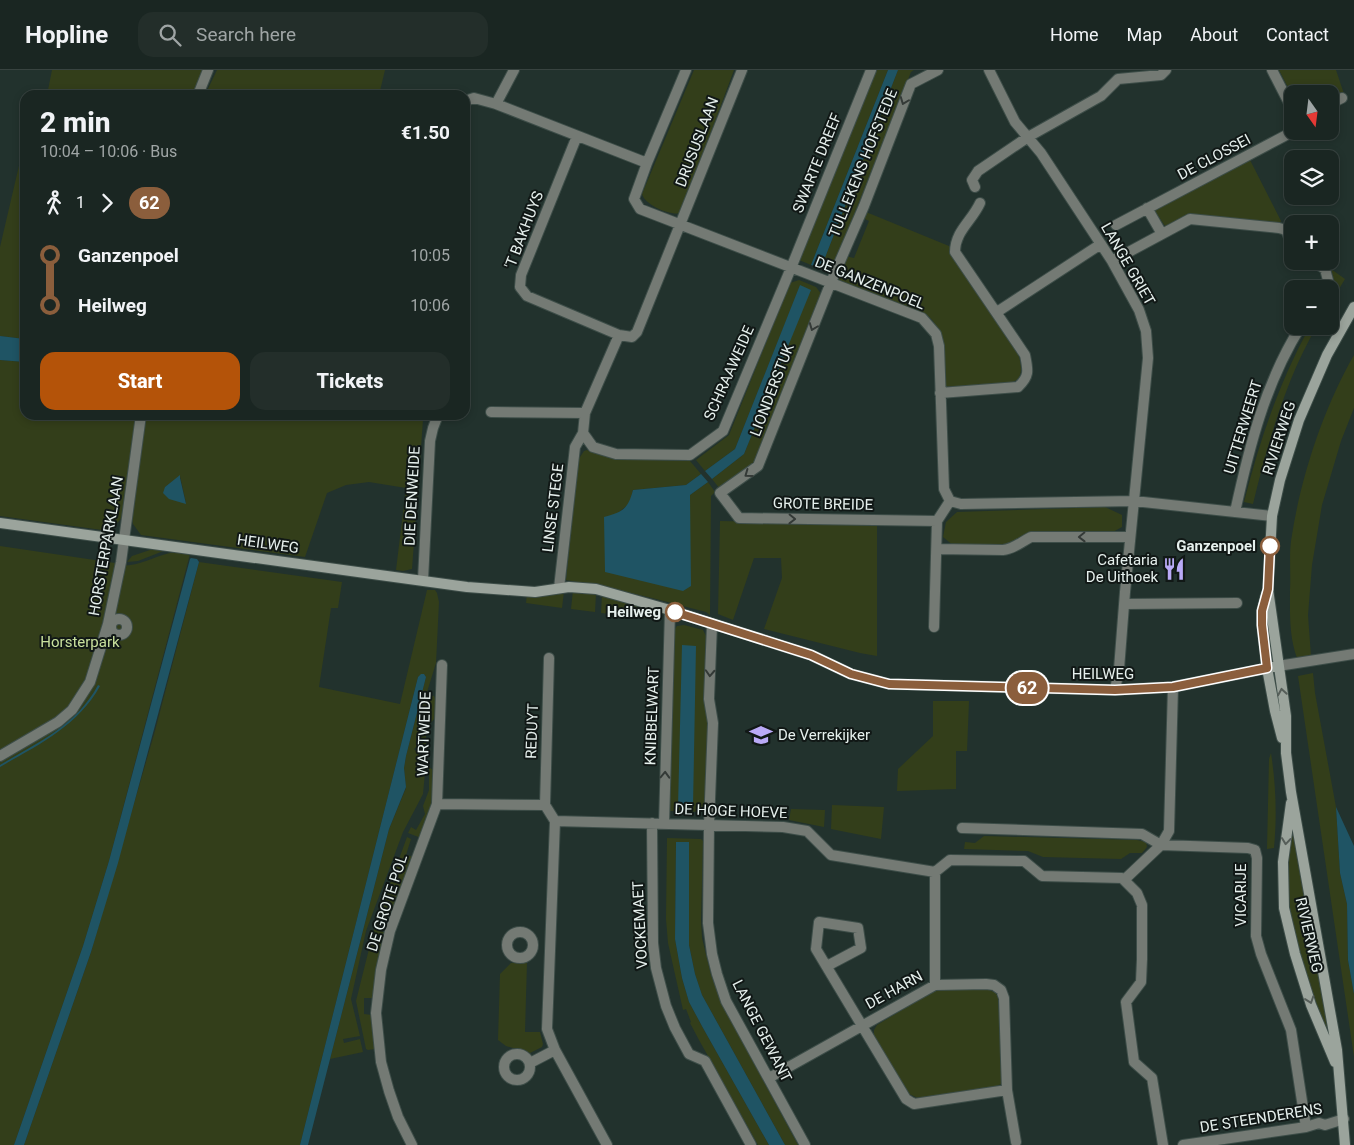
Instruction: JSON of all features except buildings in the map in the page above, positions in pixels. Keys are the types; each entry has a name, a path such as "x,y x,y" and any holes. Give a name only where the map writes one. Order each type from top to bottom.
{"street":[{"path":"200,90 208,70"},
{"path":"496,104 514,70"},
{"path":"470,99 474,98 496,104 647,163 686,70"},
{"name":"DRUSUSLAAN","path":"681,225 742,70"},
{"name":"SWARTE DREEF","path":"791,268 871,70"},
{"name":"TULLEKENS HOFSTEDE","path":"830,282 864,206 911,84 938,70"},
{"name":"LANGE GRIET","path":"989,70 1015,122 1041,153 1112,261 1139,310 1146,332 1148,358 1119,670 1115,690"},
{"path":"974,187 972,180 978,171 1028,137 1102,96 1118,79 1161,75 1166,70"},
{"path":"1272,70 1284,93"},
{"name":"'T BAKHUYS","path":"577,136 520,275 520,288 527,296 619,334"},
{"name":"DE CLOSSEI","path":"1116,224 1284,136"},
{"name":"DE GANZENPOEL","path":"647,163 634,199 640,209 922,318 936,334 939,346 944,489 950,502"},
{"path":"940,393 1018,387 1025,380 1028,370 1025,355 997,312 956,260 956,239 962,228 976,212 980,203"},
{"path":"1147,208 1162,234"},
{"path":"1112,261 1190,219 1284,229"},
{"path":"583,433 585,413 619,334 632,337 637,332 681,225"},
{"path":"997,312 1100,244"},
{"name":"SCHRAAWEIDE","path":"583,433 593,447 616,454 690,455 722,431 791,268"},
{"name":"LIONDERSTUK","path":"720,493 758,466 830,282"},
{"name":"RIVIERWEG","path":"1347,1142 1339,1078 1338,1050 1291,792 1286,753 1275,711 1273,667 1262,618 1268,589 1272,516 1280,480 1299,420 1327,356 1354,308"},
{"name":"UITTERWEERT","path":"1235,512 1245,463 1262,407 1277,372 1296,335"},
{"path":"491,412 585,413"},
{"name":"HORSTERPARKLAAN","path":"0,756 58,722 72,710 90,682 108,624 121,562 140,420"},
{"name":"DIE DENWEIDE","path":"423,580 430,441 436,420"},
{"name":"LINSE STEGE","path":"559,588 575,447 583,433"},
{"name":"GROTE BREIDE","path":"720,493 739,518 937,521"},
{"path":"934,627 937,521 950,502 961,504 1134,501 1272,516"},
{"name":"HEILWEG","path":"0,523 468,587 535,592 569,587 596,589 670,610 712,625 811,655 851,674 889,684 1115,690 1173,687 1273,667 1354,654"},
{"path":"937,549 1003,550 1012,549 1022,541 1032,538 1130,536"},
{"path":"1124,604 1236,603"},
{"name":"KNIBBELWART","path":"664,824 670,610"},
{"name":"LANGE GEWANT","path":"712,625 709,706 713,723 708,923 712,954 726,1001 805,1145"},
{"name":"REDUYT","path":"545,805 549,658"},
{"name":"WARTWEIDE","path":"437,804 442,664"},
{"path":"1124,880 1162,845 1169,832 1173,687"},
{"name":"RIVIERWEG","path":"1291,792 1283,862 1284,908 1295,954 1311,1005 1334,1058 1339,1078"},
{"path":"437,804 545,805 555,821 548,1030 555,1050 607,1145"},
{"name":"DE GROTE POL","path":"412,1145 398,1116 381,1062 376,1014 381,970 390,932 437,804"},
{"name":"DE HOGE HOEVE","path":"555,821 783,827 807,831 831,855 935,872"},
{"name":"VOCKEMAET","path":"652,824 654,951 656,968 666,1006 688,1054 693,1058 698,1057 705,1061 751,1145"},
{"path":"962,828 1142,834 1162,845"},
{"name":"VICARIJE","path":"1162,845 1248,848 1255,850 1257,858 1256,936 1261,954 1291,1030 1306,1127"},
{"path":"935,872 950,860 1024,861 1042,876 1122,878 1137,894 1142,905 1141,982 1126,1002 1134,1062 1152,1078 1163,1145"},
{"name":"DE HARN","path":"768,1078 935,985 935,872"},
{"path":"827,966 860,948 858,928 819,922 816,949 906,1099 914,1104 1008,1090"},
{"path":"534,945 550,944"},
{"path":"935,985 986,984 1001,990 1004,998 1008,1090 1016,1142"},
{"path":"530,1063 555,1050"},
{"name":"DE STEENDERENS","path":"1183,1145 1306,1127 1319,1123 1325,1124 1344,1119"}],"green space":[{"path":"52,70 204,70 195,90 48,90"},
{"path":"217,70 385,70 380,90 207,90"},
{"path":"694,70 734,70 681,213 671,213 653,206 642,194"},
{"path":"875,70 888,70 811,265 799,260"},
{"path":"898,70 914,70 911,72 831,272 821,268"},
{"path":"1279,70 1336,70 1344,94 1339,96 1339,85 1287,85"},
{"path":"1250,160 1281,221 1280,223 1189,215 1165,226 1154,210"},
{"path":"20,161 20,338 0,336 0,247"},
{"path":"866,212 949,246 1015,345 1021,368 1019,378 1009,383 943,387 942,346 937,327 932,319 924,313 840,281 837,278 845,256 854,258 869,221 863,218"},
{"path":"1331,270 1345,279 1339,289 1339,280 1334,280"},
{"path":"799,280 816,287 822,295 754,463 720,489 712,479 744,454 810,290 800,286 735,449 705,471 696,460 729,435 790,283"},
{"path":"1305,335 1312,335 1287,390 1271,436 1253,504 1244,502 1271,412"},
{"path":"1354,355 1354,408 1341,441 1322,505 1312,565 1308,615 1311,656 1297,658 1291,633 1290,608 1290,547 1295,517 1314,445 1332,398"},
{"path":"0,360 20,362 20,420 138,420 123,514 120,521 115,525 102,530 0,516"},
{"path":"145,420 423,420 412,569 396,570 406,488 369,482 346,485 327,493 305,557 141,535 133,524 131,513","holes":["180,476 186,503 165,487"]},
{"path":"587,450 613,459 690,461 701,474 686,485 633,490 630,503 618,513 605,572 690,495 708,482 715,492 711,496 710,615 706,612 636,594 566,580 578,460 584,451"},
{"path":"1105,507 1122,515 1122,527 1111,533 1025,535 1011,546 954,546 943,537 946,522 957,512"},
{"path":"720,521 877,525 877,656 764,629 782,578 781,558 754,558 733,620 718,614"},
{"name":"Horsterpark","path":"0,546 115,563 115,565 123,566 137,564 170,553 190,554 109,861 83,946 14,1145 0,1145"},
{"path":"150,550 166,550 138,561 127,562 132,556"},
{"path":"199,562 342,582 338,608 331,608 319,687 400,704 427,590 435,590 437,593 439,602 436,663 427,692 428,695 434,696 436,701 435,718 426,728 426,754 419,745 414,749 426,762 423,794 403,832 366,931 351,999 360,1036 343,1039 344,1043 360,1039 363,1052 330,1059 389,829 406,788 404,768 426,677 424,674 418,677 300,1145 24,1145 91,952 155,731"},
{"path":"573,590 596,594 595,612 571,609"},
{"path":"564,591 562,608 526,603 527,594"},
{"path":"602,594 648,606 647,618 601,613"},
{"path":"684,625 703,630 706,636 704,699 708,720 705,812 669,811 674,630 677,626"},
{"path":"1313,673 1336,807 1340,873 1347,904 1348,960 1354,994 1354,1057 1298,676"},
{"path":"933,701 969,701 967,751 956,751 956,789 897,791 898,769 933,736"},
{"path":"1271,753 1276,824 1274,848 1267,849 1269,759"},
{"path":"429,767 434,771 433,802 421,838 408,833 411,827 416,830 425,814 423,806 429,790"},
{"path":"1292,802 1336,1052 1313,1004 1286,907 1286,863"},
{"path":"832,805 884,807 881,839 831,829"},
{"path":"791,809 825,810 824,827 789,820"},
{"path":"984,836 1137,840 1146,842 1147,847 1142,853 1130,853 1121,859 1043,857 1028,851 964,849 965,842 975,843"},
{"path":"407,837 411,839 406,855 414,857 393,914 385,911 380,927 375,925"},
{"path":"667,838 701,839 703,841 702,938 711,975 722,1004 798,1145 785,1145 702,995 689,945 689,843 676,842 675,939 682,978 689,1002 769,1145 758,1145 690,1023 686,1009 683,1010 668,943 666,919"},
{"path":"374,929 387,933 373,998 364,998 364,1014 372,1015 375,1049 368,1050 366,1049 356,1001"},
{"path":"527,962 525,1032 540,1032 543,1044 542,1047 530,1053 506,1046 498,1040 500,974 511,963"},
{"path":"937,989 987,989 996,993 998,998 1003,1079 1001,1084 994,1087 918,1098 907,1093 874,1036 874,1030 877,1025"}],"water":[{"path":"888,70 898,70 821,268 811,265"},
{"path":"800,285 811,290 744,454 712,479 705,471 735,449"},
{"path":"0,336 20,338 20,362 0,360"},
{"path":"701,474 708,482 690,495 691,586 683,591 605,572 604,517 624,509 629,502 633,490 686,485"},
{"path":"180,475 186,504 169,499 163,493 165,487"},
{"path":"191,558 197,559 199,562 118,863 91,952 24,1145 14,1145 83,946 109,861"},
{"path":"682,645 696,646 693,807 678,807"},
{"path":"424,674 426,677 406,756 404,768 406,787 389,829 308,1145 300,1145 418,677"},
{"path":"98,685 100,686 91,700 69,723 43,742 0,767 0,765 42,741 68,722 89,699"},
{"path":"1336,807 1354,846 1354,994 1348,960 1347,904 1340,873"},
{"path":"676,842 689,842 689,945 702,995 785,1145 769,1145 689,1002 682,978 675,939"}],"bus line":[{"name":"62","path":"675,612 811,655 851,674 889,684 1100,690 1173,687 1267,668 1262,611 1268,589 1270,546"}],"place":[{"name":"Ganzenpoel","path":"1270,546"},
{"name":"Cafetaria De Uithoek","path":"1174,569"},
{"name":"Heilweg","path":"675,612"},
{"name":"De Verrekijker","path":"761,735"}]}
